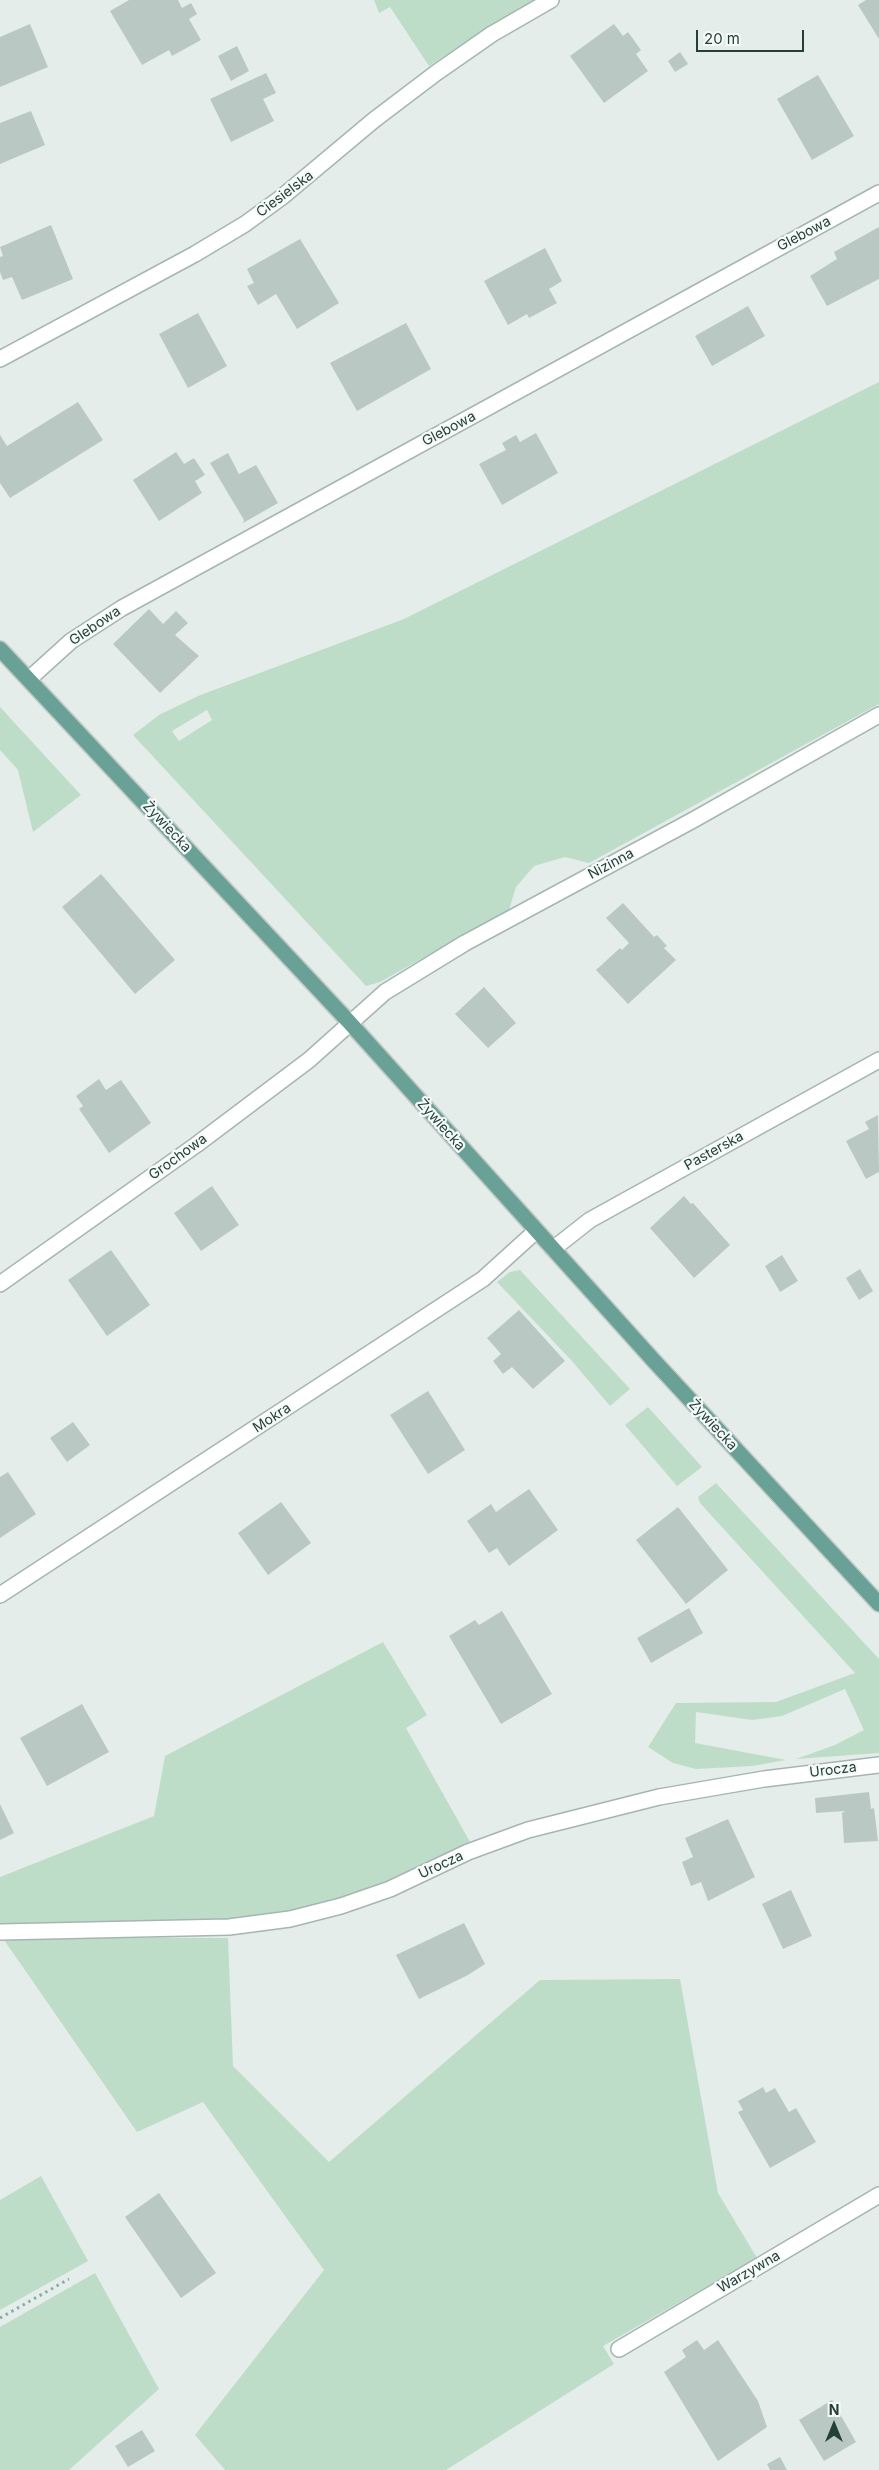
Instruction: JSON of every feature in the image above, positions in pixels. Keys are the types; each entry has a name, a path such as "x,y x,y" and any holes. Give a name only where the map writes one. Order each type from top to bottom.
{"main road":[{"name":"Żywiecka","path":"1,653 29,680 350,1024 879,1604"}],"street":[{"name":"Ciesielska","path":"0,359 195,254 245,224 282,198 374,120 436,73 492,34 551,0"},
{"name":"Glebowa","path":"29,680 71,641 122,608 879,193"},
{"name":"Nizinna","path":"350,1024 386,992 465,943 695,819 879,715"},
{"name":"Grochowa","path":"0,1284 196,1145 309,1060 350,1024"},
{"name":"Pasterska","path":"554,1249 590,1220 879,1060"},
{"name":"Mokra","path":"0,1595 483,1279 536,1230"},
{"name":"Urocza","path":"0,1932 229,1927 290,1919 341,1906 390,1889 468,1852 528,1830 659,1796 764,1779 879,1765"},
{"name":"Warzywna","path":"619,2349 879,2195"}],"path":[{"path":"0,2318 69,2278"}],"green space":[{"path":"374,0 535,0 488,27 429,66 390,7 379,13"},
{"path":"879,382 879,704 589,863 565,857 534,866 516,887 509,910 380,982 366,986 133,735 159,715 198,696 404,619","holes":["207,710 212,720 179,741 172,731"]},
{"path":"0,707 81,795 33,832 18,770 0,750"},
{"path":"520,1270 630,1389 610,1406 572,1361 497,1282 510,1272"},
{"path":"648,1407 702,1467 677,1486 625,1425"},
{"path":"716,1483 879,1659 879,1753 796,1759 835,1745 864,1730 845,1689 782,1716 752,1720 696,1712 695,1743 786,1760 752,1766 696,1769 673,1763 648,1747 676,1703 776,1702 855,1673 700,1503 698,1497"},
{"path":"383,1642 427,1715 406,1728 470,1842 390,1881 340,1899 286,1913 229,1920 0,1925 0,1877 154,1816 165,1756"},
{"path":"2,1937 228,1938 233,2066 329,2162 540,1980 680,1979 718,2193 757,2258 603,2346 614,2364 446,2470 225,2470 195,2435 324,2270 203,2102 137,2132"},
{"path":"41,2176 88,2261 0,2310 0,2200"},
{"path":"95,2273 159,2389 69,2470 0,2470 0,2327"}],"building":[{"path":"129,0 178,0 182,8 191,3 197,14 189,19 201,40 172,56 169,50 142,65 110,11"},
{"path":"866,0 879,0 879,39 858,5"},
{"path":"30,24 48,67 0,87 0,37"},
{"path":"614,24 623,36 628,32 641,50 636,54 648,71 604,103 570,56"},
{"path":"237,46 249,71 231,81 218,56"},
{"path":"680,52 688,64 675,72 668,61"},
{"path":"266,73 276,93 263,99 274,121 231,142 210,99"},
{"path":"818,75 854,136 812,160 777,99"},
{"path":"31,111 45,145 0,164 0,123"},
{"path":"51,225 73,279 22,300 12,277 3,280 0,272 0,257 3,256 0,247"},
{"path":"879,227 879,279 827,306 810,276 837,259 834,252"},
{"path":"300,239 339,303 297,329 276,294 258,305 247,286 254,283 247,269"},
{"path":"545,248 562,281 549,289 557,303 529,318 527,314 508,325 484,281"},
{"path":"748,306 765,336 712,366 695,336"},
{"path":"198,313 227,366 188,388 159,334"},
{"path":"406,323 431,369 357,411 330,363"},
{"path":"78,402 103,440 10,498 0,483 0,435 7,446"},
{"path":"536,433 558,473 502,505 479,464 506,450 502,443 516,435 520,442"},
{"path":"176,452 184,464 194,458 205,475 195,481 202,493 159,521 133,480"},
{"path":"228,453 239,474 256,465 278,503 243,523 244,520 210,463"},
{"path":"149,609 163,624 176,611 188,623 175,635 199,656 160,693 113,644"},
{"path":"101,874 175,960 135,994 62,907"},
{"path":"623,903 654,937 657,935 667,946 664,948 676,960 628,1004 596,970 620,948 622,950 629,943 606,918"},
{"path":"484,987 516,1023 488,1048 455,1014"},
{"path":"99,1079 106,1090 121,1080 151,1123 109,1153 79,1109 83,1106 76,1096"},
{"path":"878,1115 879,1172 866,1179 846,1141 869,1129 865,1122"},
{"path":"212,1186 239,1225 201,1251 174,1213"},
{"path":"684,1196 691,1204 693,1203 730,1245 694,1278 650,1228"},
{"path":"111,1250 150,1305 107,1336 68,1280"},
{"path":"782,1255 798,1281 780,1292 765,1266"},
{"path":"860,1269 873,1291 859,1300 846,1278"},
{"path":"519,1310 565,1361 533,1389 512,1367 503,1374 493,1361 501,1354 487,1338"},
{"path":"428,1391 465,1450 428,1474 390,1415"},
{"path":"73,1422 90,1445 67,1462 50,1438"},
{"path":"8,1472 36,1514 0,1538 0,1477"},
{"path":"529,1489 558,1530 509,1566 497,1548 489,1553 467,1521 491,1504 496,1512"},
{"path":"281,1502 311,1543 268,1575 238,1533"},
{"path":"678,1507 728,1570 686,1604 636,1540"},
{"path":"689,1608 703,1633 651,1663 637,1638"},
{"path":"502,1611 552,1694 501,1724 449,1636 475,1620 479,1625"},
{"path":"82,1704 109,1752 47,1786 20,1738"},
{"path":"869,1792 871,1809 874,1808 878,1841 844,1843 842,1813 845,1811 816,1813 815,1798"},
{"path":"0,1804 14,1833 0,1840"},
{"path":"728,1819 755,1877 708,1901 701,1882 691,1886 682,1862 693,1857 685,1838"},
{"path":"791,1890 812,1936 783,1949 762,1904"},
{"path":"464,1923 485,1964 468,1975 419,1999 396,1955"},
{"path":"763,2087 766,2093 775,2088 789,2112 796,2108 816,2142 770,2168 738,2112 743,2110 738,2101"},
{"path":"159,2193 216,2273 181,2298 125,2217"},
{"path":"697,2340 704,2350 718,2340 758,2401 767,2427 718,2461 664,2372 686,2357 682,2350"},
{"path":"832,2400 856,2442 824,2461 799,2420"},
{"path":"142,2430 155,2451 128,2467 115,2446"},
{"path":"780,2457 787,2470 770,2470 767,2464"}]}
